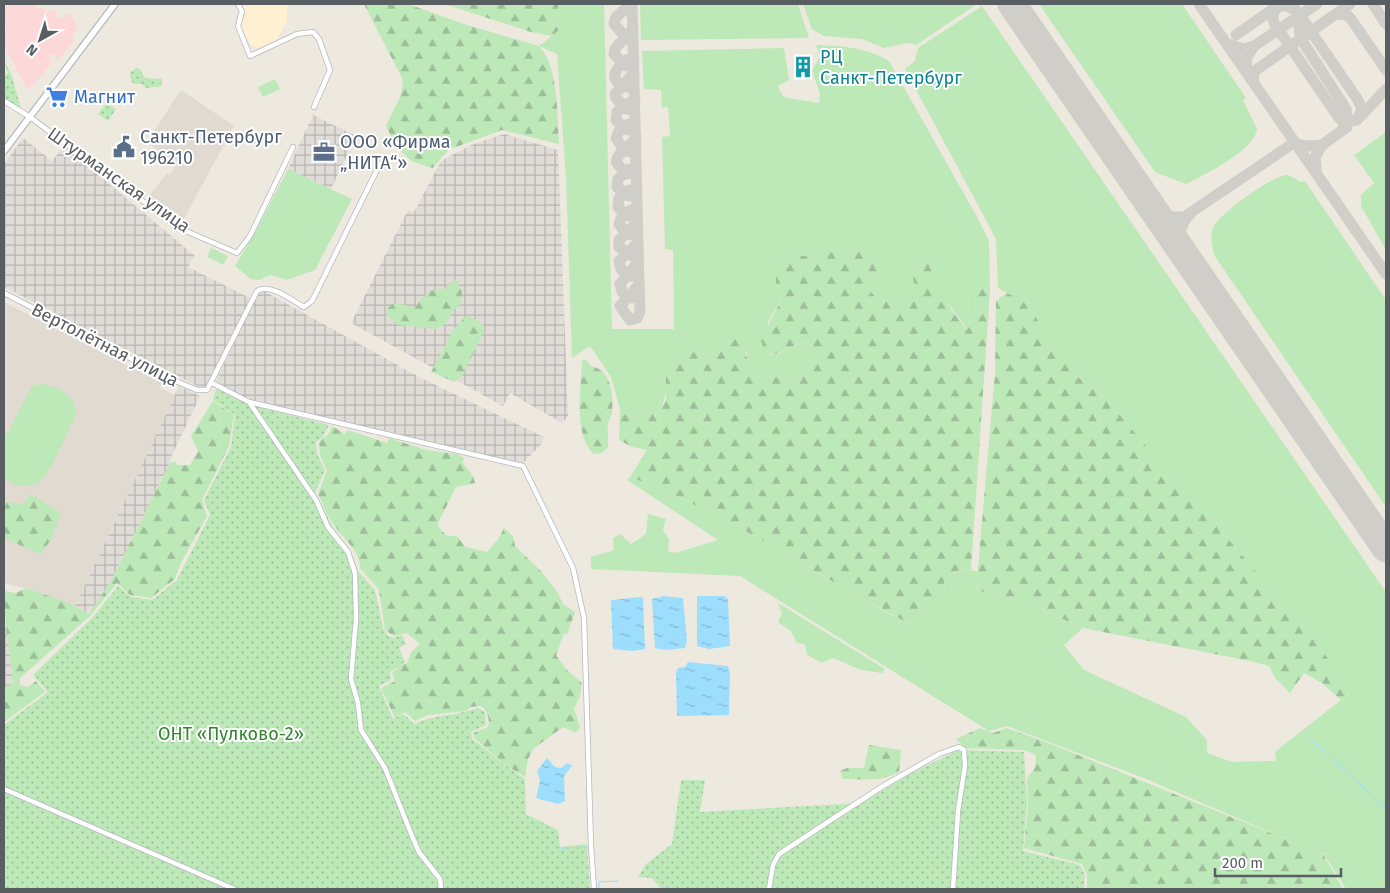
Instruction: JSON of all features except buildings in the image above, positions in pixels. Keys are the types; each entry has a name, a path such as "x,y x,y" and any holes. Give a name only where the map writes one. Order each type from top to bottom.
{"street":[{"path":"4,151 115,4"},
{"path":"238,4 242,11 238,26 250,56 296,34 313,32 319,39 330,70 314,107"},
{"name":"Штурманская улица","path":"4,101 30,117 178,228 237,253 250,236 293,147"},
{"path":"380,164 309,305 304,307 272,290 264,288 257,291 212,383 249,402 523,466 573,568 584,618 594,889"},
{"name":"Вертолётная улица","path":"4,293 170,379 197,390 207,390 212,383"},
{"path":"249,402 316,500 328,527 348,552 355,573 356,619 351,680 358,702 362,730 386,768 419,852 440,879 441,889"},
{"path":"769,889 773,865 779,854 883,786 939,754 958,747 964,750 965,766 958,811 953,889"},
{"path":"4,789 234,889"}],"shaded area":[{"path":"4,4 35,4 38,9 42,7 45,13 54,9 60,19 70,13 78,27 71,37 74,41 58,60 54,53 49,56 52,63 28,90 4,45 4,32 7,30 4,24"},
{"path":"241,4 287,4 287,21 275,42 258,49 250,44 240,22 247,15"},
{"path":"181,90 234,126 180,226 147,202 147,199 167,173 170,175 177,164 147,142"},
{"name":"ООО «Фирма „НИТА“»","path":"313,115 356,136 331,189 288,169"},
{"path":"504,134 558,150 568,417 562,423 510,393 503,406 351,323 408,210 414,212 441,161 471,145"},
{"path":"23,138 52,161 64,146 195,256 188,267 252,299 205,390 4,287 4,164"},
{"path":"260,289 421,378 544,437 540,446 522,464 247,400 216,381"},
{"path":"4,302 162,383 160,388 175,395 75,606 32,590 4,583"},
{"path":"179,386 200,396 170,463 110,583 89,614 75,606"},
{"path":"4,624 8,633 13,684 4,688"}],"green space":[{"path":"364,4 408,4 464,24 539,46 546,55 554,79 559,144 502,130 448,150 433,168 409,159 394,142 386,126 401,95 403,80"},
{"path":"444,4 558,4 559,30 552,36 531,32"},
{"path":"558,4 604,4 612,329 674,329 673,250 665,249 662,137 670,136 668,107 662,108 661,90 644,89 642,51 784,48 789,80 778,86 783,97 819,103 820,94 812,71 820,56 816,45 862,50 889,61 976,215 989,241 990,290 976,286 975,317 968,330 939,292 934,277 915,288 910,302 879,301 868,290 877,278 839,247 827,256 786,256 776,283 783,296 768,322 765,355 782,352 809,341 811,357 805,365 788,375 758,378 748,367 747,352 718,356 689,347 674,352 668,368 665,396 660,412 630,417 620,409 611,377 590,346 572,358 566,177 557,54 539,46 559,30"},
{"path":"640,4 798,4 809,38 641,40"},
{"path":"803,4 977,4 916,45 907,43 884,48 862,39 824,36 812,29"},
{"path":"1039,4 1182,4 1246,98 1243,100 1257,129 1254,137 1248,145 1228,161 1186,184 1155,172"},
{"path":"982,6 1386,592 1386,889 1346,889 1323,853 1314,851 1146,779 1007,726 989,731 740,576 591,569 591,557 614,550 613,538 620,534 631,544 646,534 648,514 666,519 663,530 669,539 668,551 675,553 718,540 627,480 630,477 702,508 909,624 929,604 945,594 944,581 956,572 964,570 978,572 976,590 1025,602 1083,628 1064,645 1084,670 1186,717 1207,740 1207,753 1232,762 1276,761 1275,752 1351,692 1319,646 1181,481 1157,459 1103,395 1078,377 1041,327 1034,313 1023,301 998,288 996,239 905,69 915,61 918,48"},
{"path":"4,61 11,74 21,108 4,99 4,76 8,73"},
{"path":"136,68 140,69 145,78 162,79 162,86 146,88 142,84 134,84 131,81 130,73"},
{"path":"275,79 280,89 263,97 258,87"},
{"path":"106,103 116,109 108,121 98,114"},
{"path":"1386,132 1386,250 1361,206 1361,195 1374,183 1354,155"},
{"path":"288,169 352,199 315,270 287,280 271,275 259,280 251,279 235,266"},
{"path":"1288,175 1301,182 1305,181 1386,300 1386,507 1214,255 1212,234 1217,222 1235,205 1259,188 1281,176"},
{"path":"854,246 878,263 877,278 868,289 879,301 910,302 915,288 912,273 920,261 935,262 937,281 944,299 967,330 975,317 976,286 990,290 971,570 959,570 947,578 944,581 945,594 929,604 910,624 702,508 630,477 647,450 632,447 619,440 620,409 630,417 660,412 666,399 666,366 674,352 689,347 718,356 718,341 740,338 749,363 758,378 788,375 799,370 811,357 809,341 778,353 765,355 761,340 783,296 776,283 775,266 786,256 826,256 839,247"},
{"path":"211,248 228,256 223,265 207,257"},
{"path":"454,280 459,282 458,288 462,288 461,304 452,312 446,324 436,329 398,325 386,315 388,308 394,303 415,307 429,291 444,289"},
{"path":"1007,293 1023,301 1034,313 1041,327 1078,377 1103,395 1157,459 1181,481 1319,646 1351,691 1341,700 1322,683 1304,673 1290,693 1275,678 1269,666 1083,628 1025,602 976,590 995,373 996,301"},
{"path":"467,315 483,324 484,331 462,376 454,382 431,372 454,329"},
{"path":"586,359 590,366 603,372 610,384 612,413 608,424 608,447 602,453 593,454 587,445 580,422 582,361"},
{"path":"42,384 60,389 70,397 76,415 54,460 40,481 31,486 16,485 4,477 4,440 32,386"},
{"name":"ОНТ «Пулково-2»","path":"216,389 254,406 329,425 323,437 316,442 317,454 325,470 315,493 333,527 350,550 358,571 375,590 383,628 388,636 393,638 402,635 406,644 399,648 405,662 390,672 391,680 379,686 393,719 404,714 414,724 430,718 478,708 485,712 486,725 471,732 472,739 525,779 526,814 558,830 560,847 587,844 590,889 4,889 4,725 48,692 33,675 93,617 118,586 131,597 152,600 177,580 210,515 204,500 231,447 235,415 213,400"},
{"path":"213,401 234,415 229,446 202,500 207,516 181,563 175,579 151,598 130,595 117,583 91,615 20,678 20,685 28,687 36,681 45,692 4,722 4,688 13,684 4,591 16,593 26,588 71,604 89,614 110,583 170,463 175,461 177,465 190,465 198,451 191,436"},
{"path":"332,426 345,434 348,430 387,443 389,438 426,450 457,454 464,458 463,463 473,476 475,483 456,487 437,525 446,535 458,537 465,547 487,552 499,538 504,528 513,536 515,546 540,570 558,593 563,604 575,612 567,635 564,633 556,655 566,669 582,683 580,696 574,709 580,727 576,733 563,727 533,749 528,759 525,777 507,766 474,738 473,733 488,727 488,716 481,706 470,707 467,711 428,715 415,721 405,712 395,718 381,688 395,681 392,673 399,666 407,663 411,652 420,644 407,633 394,636 385,630 379,590 360,568 358,556 327,514 318,494 327,470 320,456 319,442 329,433"},
{"path":"31,494 61,513 51,540 40,554 4,538 4,508 7,502 23,504"},
{"path":"778,603 885,669 882,673 861,670 833,658 822,663 807,655 805,644 797,643 791,631 778,622 782,613"},
{"path":"980,728 993,733 1007,728 1051,744 1323,854 1343,889 1087,889 1087,875 1082,864 1024,848 1028,807 1027,778 1035,768 1036,755 1024,750 965,748 956,739"},
{"path":"869,745 901,750 899,772 879,779 843,779 840,771 847,768 864,768"},
{"path":"958,750 1024,752 1027,804 1023,851 1080,865 1085,875 1084,889 661,889 652,878 638,877 646,864 672,844 681,780 705,780 700,812 862,803 906,776"}],"water":[{"path":"664,596 683,598 687,640 685,648 666,650 655,648 652,599"},
{"path":"697,596 724,596 728,599 730,646 709,649 697,646"},
{"path":"643,598 645,649 633,651 613,649 611,600"},
{"path":"688,662 728,666 730,673 729,715 677,716 676,672 678,668 685,667"},
{"path":"547,758 555,767 561,768 567,763 572,766 564,776 565,801 558,804 536,798 540,781 537,771"}],"waterway":[{"path":"1306,735 1386,808"},
{"path":"586,765 587,772"},
{"path":"562,851 562,848 590,847"},
{"path":"599,889 599,882 618,881"}],"taxiway":[{"path":"631,4 616,17 614,24 623,34 629,35 632,31"},
{"path":"632,4 639,285"},
{"path":"1199,4 1386,274"},
{"path":"1254,46 1317,4"},
{"path":"1254,82 1253,74 1256,70 1350,4"},
{"path":"1373,4 1386,24"},
{"path":"1285,5 1297,11 1358,100 1362,109 1357,120 1345,122 1339,118 1274,23 1275,11 1285,5"},
{"path":"1236,35 1276,7"},
{"path":"1336,14 1347,15 1351,19 1386,70"},
{"path":"1302,17 1299,28 1301,39 1346,109 1347,116 1342,130"},
{"path":"633,30 617,46 614,54 626,66 630,66 634,59"},
{"path":"1228,44 1243,49 1254,46 1247,57 1246,70"},
{"path":"626,60 618,67 615,78 627,87"},
{"path":"634,73 615,94 616,98 626,109 631,109 635,102"},
{"path":"1360,117 1386,89"},
{"path":"628,103 617,112 616,120 628,130 633,128 635,124"},
{"path":"629,124 619,131 616,138 624,150 630,152"},
{"path":"1322,145 1347,127"},
{"path":"636,137 619,155 616,162 626,174 633,173 636,167"},
{"path":"1153,210 1170,217 1184,217 1292,144 1322,145 1315,157 1316,169"},
{"path":"629,169 618,179 617,187 629,196 634,195 636,190"},
{"path":"630,190 619,198 618,207 627,216 634,215 637,211"},
{"path":"631,210 621,218 619,224 626,233 631,235"},
{"path":"1182,252 1180,232 1190,214"},
{"path":"632,256 619,247 619,240 637,223"},
{"path":"633,276 629,276 621,269 619,261 638,243"},
{"path":"632,298 622,292 620,284 639,261"},
{"path":"639,285 640,312 637,318 630,320 620,306 639,285"}],"runway":[{"path":"1012,4 1386,548"}],"place":[{"name":"РЦ Санкт-Петербург","path":"803,67"},
{"name":"Магнит","path":"57,97"},
{"name":"Санкт-Петербург 196210","path":"124,147"},
{"name":"ООО «Фирма „НИТА“»","path":"324,152"}]}
